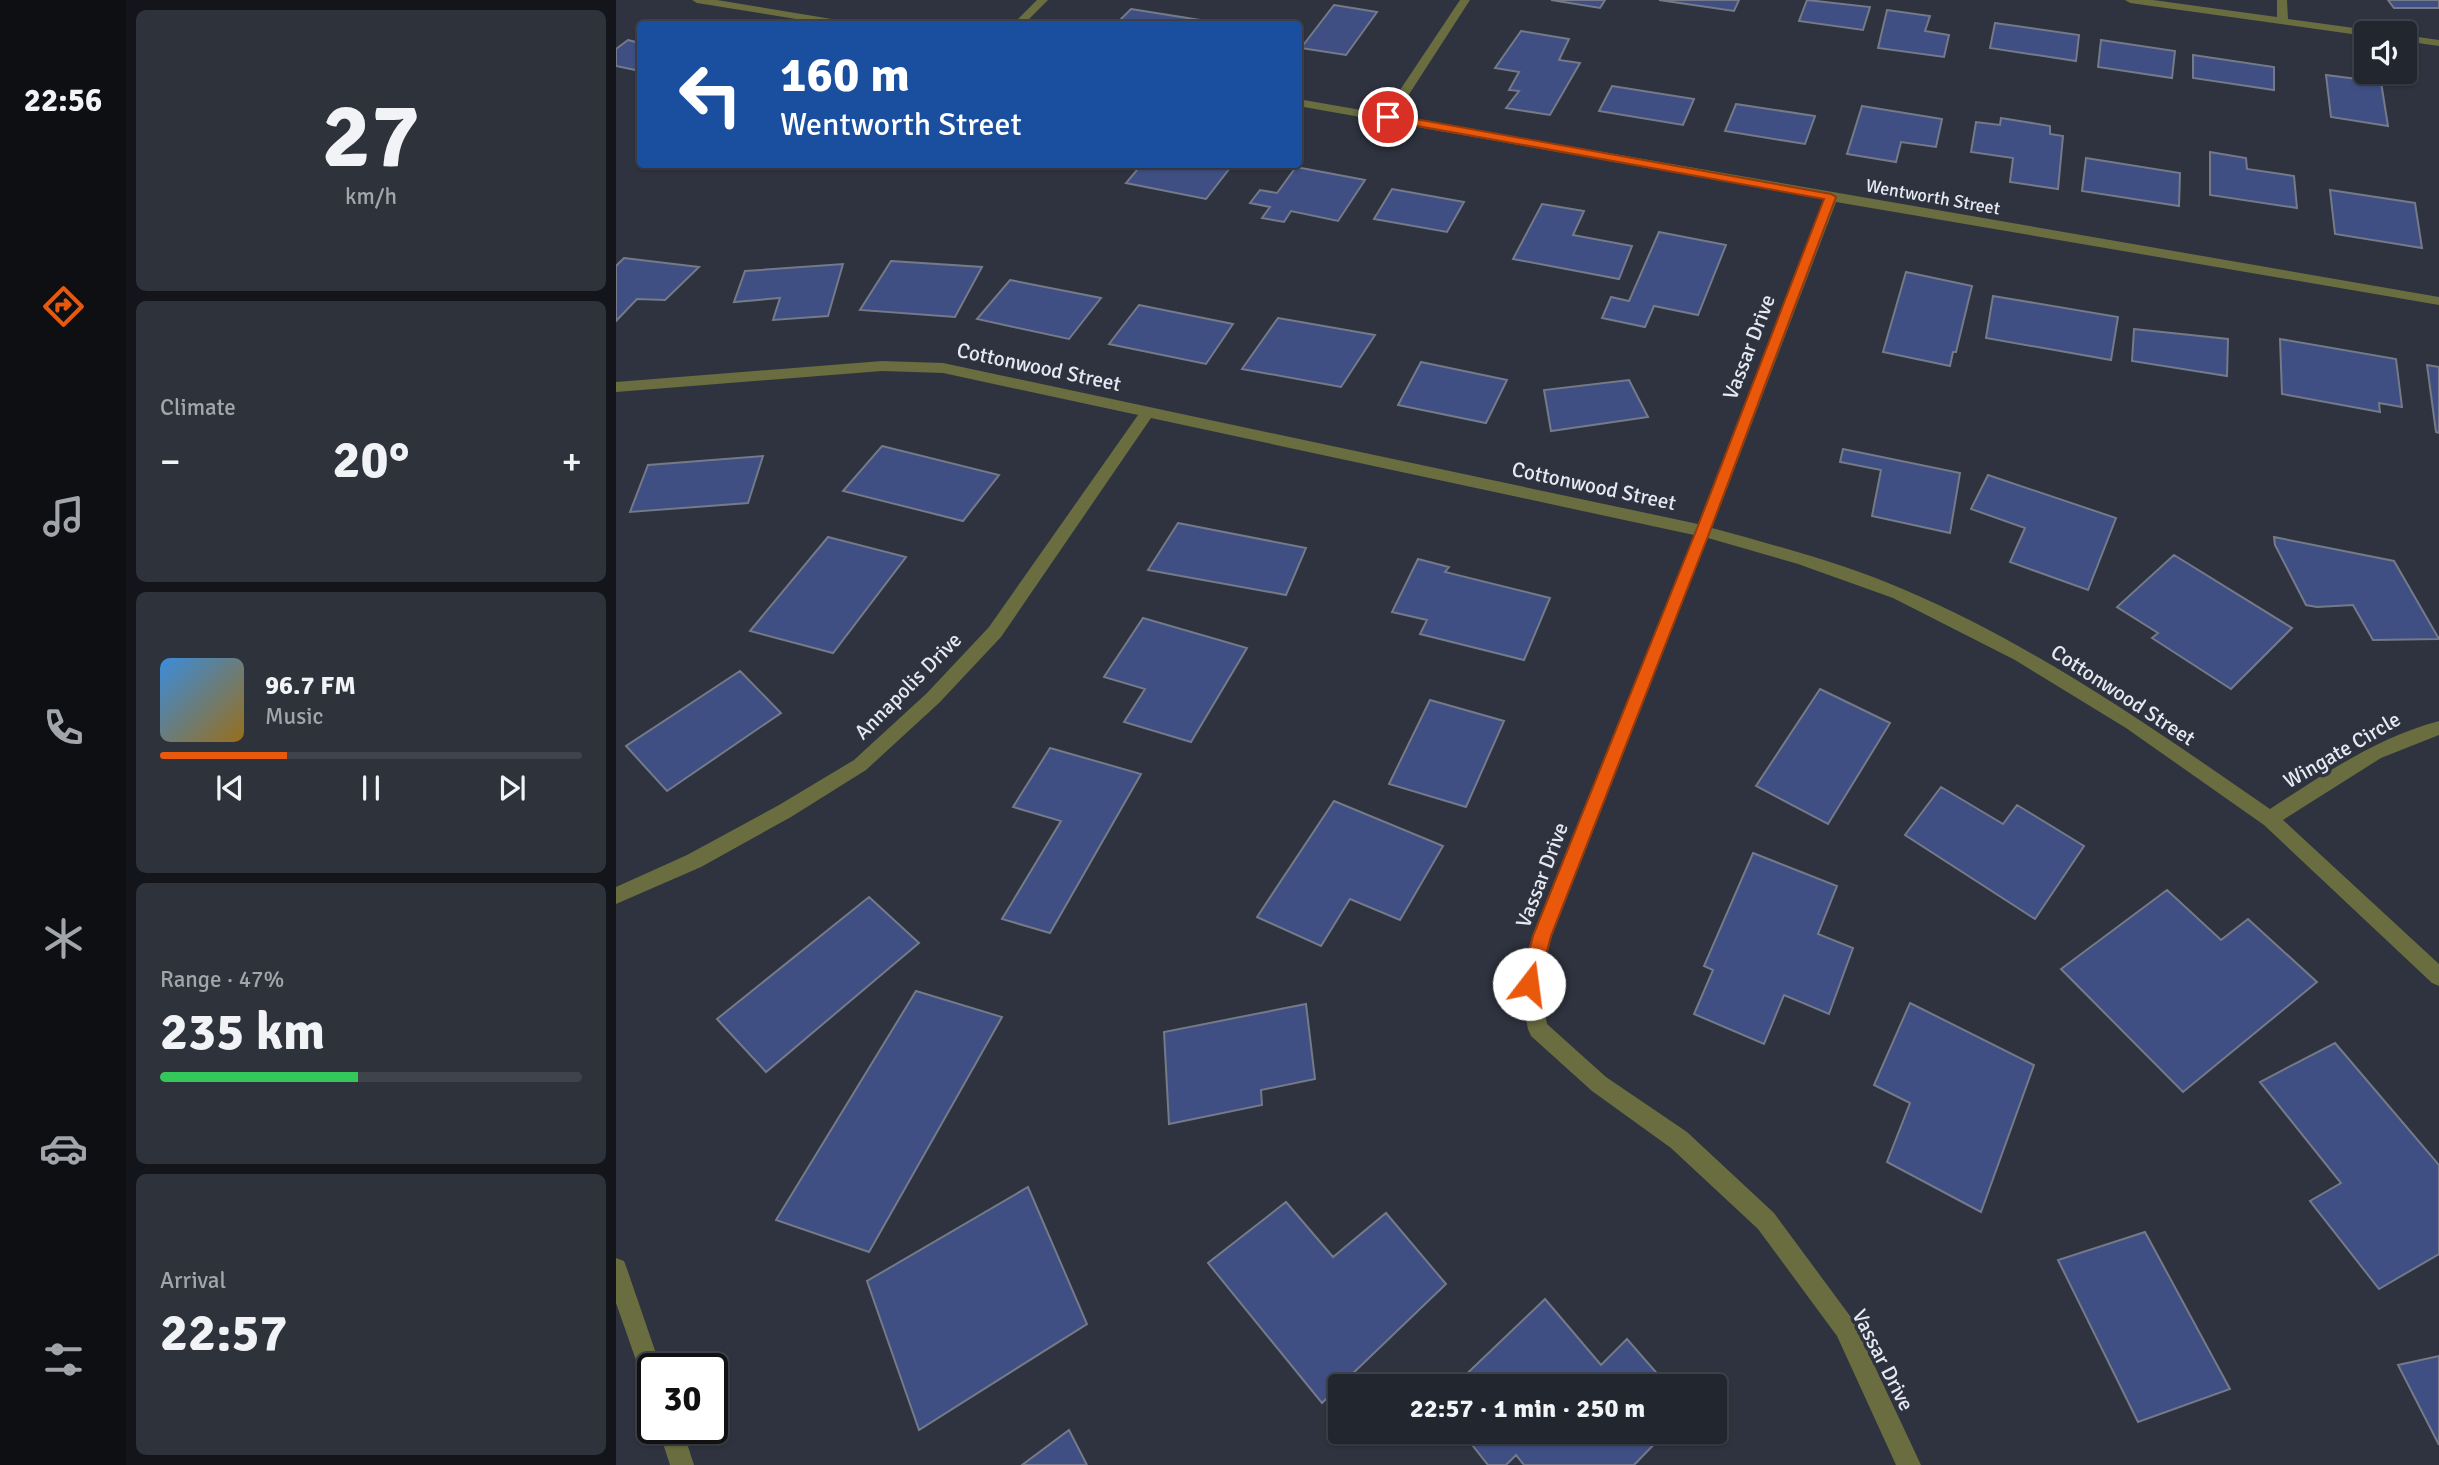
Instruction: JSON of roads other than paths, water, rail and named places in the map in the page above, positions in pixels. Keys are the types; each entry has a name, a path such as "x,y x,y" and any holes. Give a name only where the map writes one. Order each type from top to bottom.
{"street":[{"path":"697,0 826,21"},
{"path":"1021,21 1043,0"},
{"path":"1388,117 1465,0"},
{"path":"2130,0 2354,31"},
{"path":"2282,0 2283,21"},
{"path":"2417,40 2439,43"},
{"name":"Wentworth Street","path":"1302,103 2439,301"},
{"name":"Vassar Drive","path":"1831,197 1703,531 1542,936 1529,984 1538,1029 1599,1084 1679,1140 1766,1221 1845,1328 1909,1465"},
{"name":"Cottonwood Street","path":"616,387 882,366 943,368 1703,531 1802,559 1899,594 2021,655 2132,723 2270,819 2439,977"},
{"name":"Annapolis Drive","path":"616,896 694,861 774,818 869,757 933,698 995,632 1148,411"},
{"name":"Wingate Circle","path":"2270,819 2345,770 2422,732 2439,728"},
{"path":"616,1269 645,1353"},
{"path":"675,1444 682,1465"}]}
